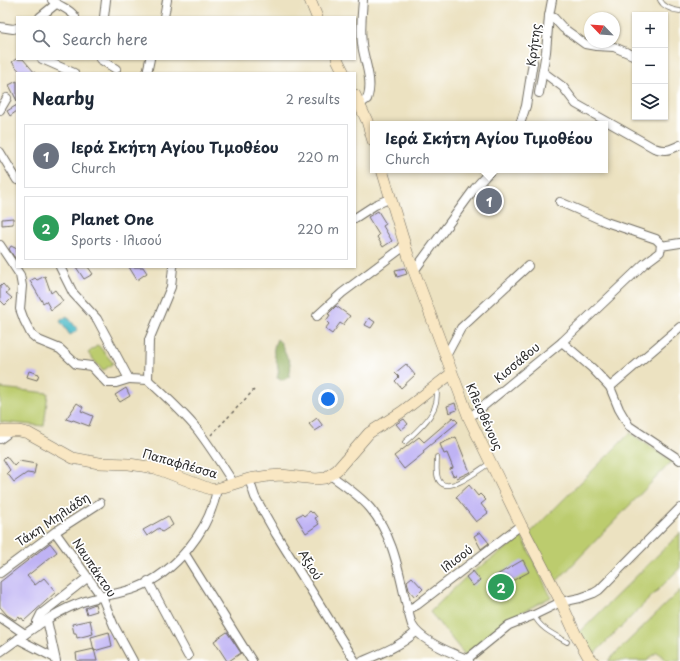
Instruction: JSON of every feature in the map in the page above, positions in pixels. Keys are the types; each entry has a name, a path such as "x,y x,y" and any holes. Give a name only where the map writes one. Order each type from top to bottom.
{"main road":[{"path":"310,0 317,16"},
{"path":"338,60 344,72"},
{"path":"357,100 370,131"},
{"name":"Κλεισθένους","path":"383,173 414,271 445,358 469,418 575,633 588,656 593,661"},
{"path":"330,475 343,464 369,433 403,411 451,374"},
{"name":"Παπαφλέσσα","path":"0,431 12,430 28,433 73,458 99,463 129,464 155,468 202,486 217,489 249,479 281,475 316,479 325,478 330,475"}],"street":[{"path":"104,16 106,0"},
{"path":"164,16 167,0"},
{"path":"357,100 368,99 369,91 362,42 361,24 363,0"},
{"name":"Κρήτης","path":"539,92 546,52 552,0"},
{"path":"41,16 54,2 71,11 74,16"},
{"path":"549,16 554,18 563,28 585,44 614,47 632,55"},
{"path":"0,27 16,28"},
{"path":"44,60 72,72"},
{"path":"101,60 116,71"},
{"path":"116,60 116,71"},
{"path":"147,72 150,60"},
{"path":"521,121 526,106 533,62"},
{"path":"542,72 563,87 576,104 604,121"},
{"path":"0,110 7,98"},
{"path":"608,123 654,148 668,150 680,145"},
{"path":"1,155 16,178"},
{"path":"414,271 475,188 488,173"},
{"path":"356,217 375,205 391,198"},
{"path":"560,202 606,222 656,239 661,246 680,244"},
{"path":"0,245 20,275 22,286 20,309 31,334 38,340 60,350 76,364 92,366 107,383 116,383 129,379 148,380 195,427 234,484"},
{"path":"317,316 342,293 406,245"},
{"name":"Κισσάβου","path":"469,418 562,342 644,264 660,252 661,246"},
{"path":"445,358 462,326 528,266"},
{"path":"60,268 73,293 97,319 129,379"},
{"path":"148,380 149,340 171,286 173,268"},
{"path":"610,387 680,327"},
{"path":"562,342 592,368 610,387 618,409 629,426 680,460"},
{"path":"0,439 12,430"},
{"path":"330,475 363,500 376,515 391,546 407,610 412,626 416,632 468,660 505,628 561,602 580,598 599,590 680,508"},
{"name":"Αξιού","path":"249,479 256,497 276,534 355,661"},
{"path":"0,652 37,626 77,604 130,590 148,582 173,566 185,554 206,522 215,502 217,489"},
{"name":"Τάκη Μηλιάδη","path":"0,573 54,532 100,503"},
{"name":"Ιλισού","path":"407,610 417,605 521,525"},
{"name":"Ναυπάκτου","path":"54,532 102,597 114,626 133,661"},
{"path":"185,554 252,661"},
{"path":"37,626 37,622 41,614 87,578"},
{"path":"148,582 188,656"},
{"path":"0,617 22,637 56,659"},
{"path":"47,620 56,659"},
{"path":"363,661 394,648 416,632"}],"lane":[{"path":"660,0 665,6 672,10 680,11"},
{"path":"405,442 427,421 432,413 437,399 436,387"},
{"path":"437,457 436,470 441,483 446,486 462,481 490,463"},
{"path":"534,615 536,620 549,632 567,642"}],"path":[{"path":"205,441 254,390"}],"green space":[{"path":"277,339 282,344 290,366 289,377 283,380 277,378 278,369 274,348"},
{"path":"98,345 113,363 103,371 88,353"},
{"path":"0,388 48,393 44,426 0,422"},
{"path":"630,433 672,461 555,583 530,533"},
{"path":"680,533 680,568 594,654 579,633"},
{"path":"522,537 551,597 507,620 465,655 430,612 466,577"},
{"path":"680,590 680,661 667,661 657,652 647,661 608,661"}],"water":[{"path":"67,316 78,330 70,335 60,321"}],"building":[{"path":"16,59 24,60 34,72 20,72 12,62"},
{"path":"16,82 16,99 9,85"},
{"path":"16,106 16,112 10,116 7,111"},
{"path":"378,211 386,224 383,226 392,241 383,247 377,237 379,235 368,217"},
{"path":"13,218 13,224 2,225 2,219"},
{"path":"11,246 16,248 16,258 14,257 9,249"},
{"path":"77,268 89,268 93,274 84,279"},
{"path":"130,268 144,268 147,273 137,280"},
{"path":"405,268 407,274 397,277 395,270"},
{"path":"45,276 51,293 55,290 63,301 51,310 46,301 43,303 30,281 35,278 37,280"},
{"path":"3,284 9,291 6,293 12,298 5,305 0,300 0,285 1,286"},
{"path":"336,306 350,316 343,325 340,323 332,334 325,329 329,324 326,321 330,315 328,314"},
{"path":"369,318 375,322 371,328 365,325"},
{"path":"406,364 415,375 401,388 395,381 399,377 395,373"},
{"path":"29,371 39,374 37,380 27,377"},
{"path":"126,388 130,396 120,402 115,395"},
{"path":"77,403 83,407 81,411 93,416 89,426 66,419"},
{"path":"455,403 457,410 449,413 447,406"},
{"path":"453,417 458,422 404,469 394,456 419,437 424,442"},
{"path":"317,418 323,426 315,431 309,424"},
{"path":"404,419 408,424 401,430 396,424"},
{"path":"456,437 470,472 457,478 456,475 453,476 450,469 453,468 447,453 444,454 440,444"},
{"path":"6,456 14,466 19,461 36,464 34,474 27,473 14,482 7,473 10,470 3,459"},
{"path":"469,485 478,496 480,494 486,500 481,504 488,513 476,522 456,497"},
{"path":"310,511 317,517 315,518 319,524 306,533 296,517 302,514 304,516"},
{"path":"168,516 173,525 162,532 159,528 147,536 143,530"},
{"path":"480,532 489,543 481,549 474,536"},
{"path":"50,543 57,552 27,576 35,585 44,578 56,592 24,621 19,617 15,620 7,615 0,607 0,582"},
{"path":"523,560 529,572 501,587 495,576"},
{"path":"473,571 480,580 473,586 466,577"},
{"path":"412,577 423,589 415,597 409,590 407,581"},
{"path":"95,604 97,611 87,614 85,608"},
{"path":"90,620 93,634 77,638 72,624"},
{"path":"109,632 112,646 94,651 91,637"},
{"path":"227,632 241,653 229,661 227,661 214,641"},
{"path":"94,649 97,661 77,661 76,653"}],"place":[{"name":"Ιερά Σκήτη Αγίου Τιμοθέου","path":"489,201"},
{"name":"Planet One","path":"501,587"}]}
